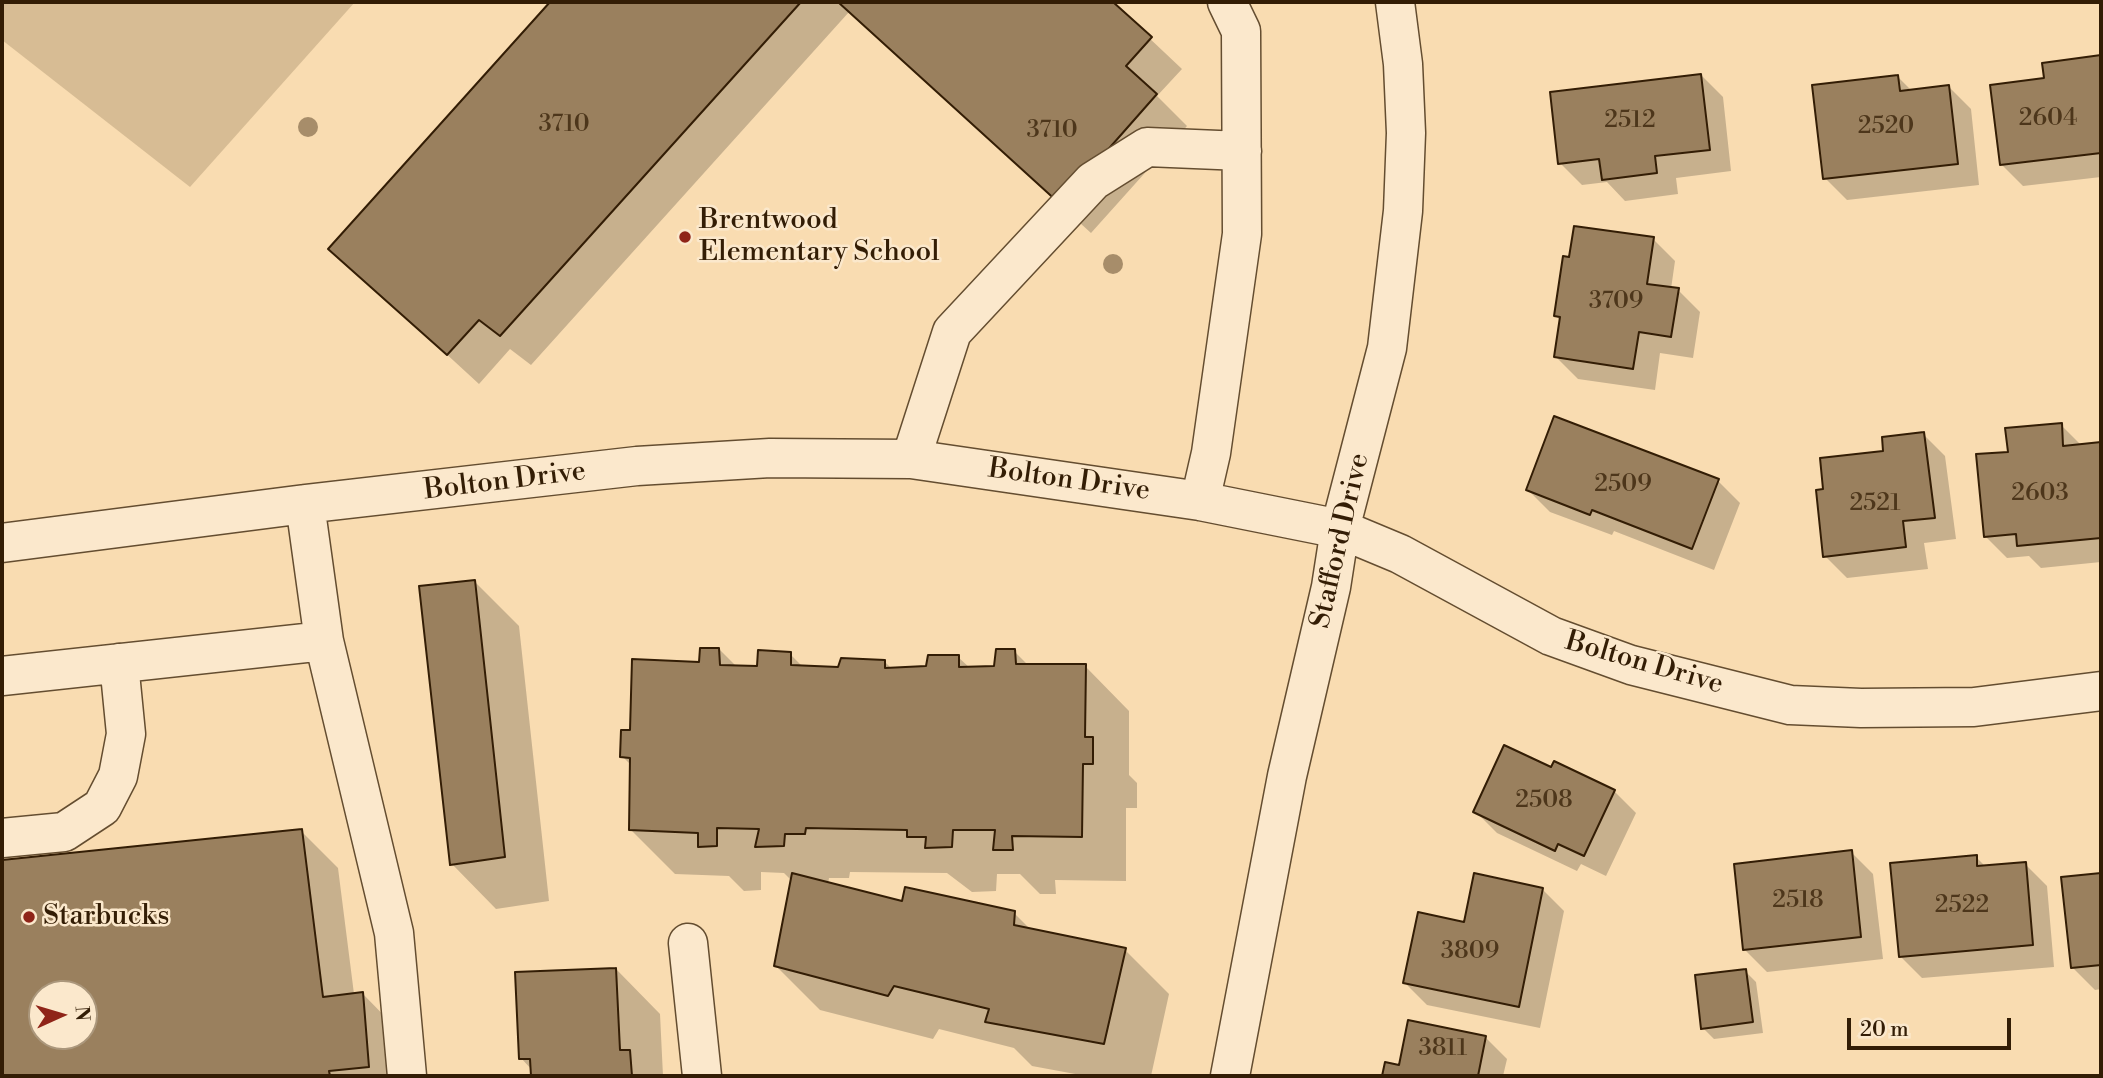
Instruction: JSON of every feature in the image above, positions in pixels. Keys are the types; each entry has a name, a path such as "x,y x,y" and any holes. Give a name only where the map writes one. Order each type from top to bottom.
{"street":[{"path":"1200,501 1211,453 1242,234 1241,31 1227,2"},
{"name":"Stafford Drive","path":"1230,1076 1287,776 1331,587 1340,529 1387,348 1403,211 1406,133 1403,64 1395,2"},
{"path":"911,459 952,332 1093,181 1147,147 1242,151"},
{"name":"Bolton Drive","path":"2,543 305,503 637,466 770,458 911,459 1200,501 1340,529 1400,554 1551,636 1631,665 1790,705 1861,708 1974,707 2101,691"},
{"path":"305,503 324,640 394,933 407,1076"},
{"path":"2,676 324,640"},
{"path":"2,838 64,832 102,807 118,776 126,734 119,663"},
{"path":"688,943 702,1076"}],"shaded area":[{"path":"2,2 355,2 190,187 2,40"}],"building":[{"path":"550,2 801,2 500,336 479,320 447,355 328,249"},
{"path":"838,2 1113,2 1152,37 1126,66 1157,94 1060,204"},
{"path":"2101,55 2101,153 2000,165 1990,85 2044,78 2042,63"},
{"path":"1701,74 1710,150 1655,156 1657,173 1602,180 1599,159 1558,164 1550,92"},
{"path":"1898,75 1900,91 1949,85 1958,164 1823,179 1812,85"},
{"path":"1574,226 1654,237 1647,284 1679,288 1671,337 1639,332 1633,369 1554,357 1560,317 1554,316 1563,256 1569,257"},
{"path":"1554,416 1719,479 1692,549 1592,510 1590,515 1526,490"},
{"path":"2062,423 2063,446 2101,442 2101,538 2017,546 2016,534 1984,537 1976,454 2008,452 2005,428"},
{"path":"1924,432 1935,518 1903,521 1906,547 1823,557 1816,490 1823,489 1820,458 1883,451 1882,437"},
{"path":"475,580 505,857 450,865 419,586"},
{"path":"700,648 719,648 720,665 757,666 758,650 791,652 791,665 838,667 841,658 885,660 885,668 926,666 928,655 959,655 959,667 994,666 996,649 1015,649 1016,664 1086,664 1085,737 1093,737 1093,764 1083,764 1082,837 1012,836 1013,850 993,850 995,830 953,830 952,847 925,848 926,837 907,837 907,830 806,828 805,834 785,834 784,846 755,847 759,829 717,828 717,846 698,847 698,833 629,830 630,758 620,757 621,730 630,730 632,659 699,662"},
{"path":"1504,745 1551,767 1554,761 1615,790 1584,856 1558,844 1555,851 1473,812"},
{"path":"302,829 323,997 363,992 369,1067 329,1071 330,1076 2,1076 2,860"},
{"path":"1852,850 1861,937 1743,950 1734,864"},
{"path":"1977,855 1977,866 2026,862 2033,945 1899,957 1890,863"},
{"path":"792,873 902,901 905,887 1015,911 1014,925 1126,948 1104,1044 985,1022 989,1009 894,986 888,996 774,966"},
{"path":"1474,873 1543,888 1519,1007 1403,983 1418,912 1464,922"},
{"path":"2101,873 2101,965 2071,968 2061,877"},
{"path":"616,968 620,1050 630,1050 632,1076 531,1076 530,1059 519,1059 515,972"},
{"path":"1746,969 1753,1022 1701,1029 1695,975"},
{"path":"1408,1020 1486,1036 1478,1076 1382,1076 1385,1062 1399,1065"}],"place":[{"name":"Brentwood Elementary School","path":"685,237"},
{"name":"Starbucks","path":"29,917"}]}
